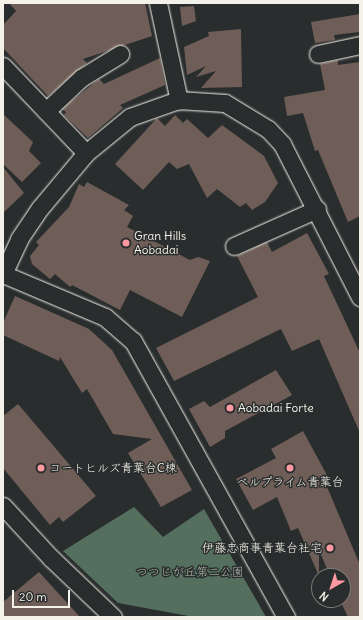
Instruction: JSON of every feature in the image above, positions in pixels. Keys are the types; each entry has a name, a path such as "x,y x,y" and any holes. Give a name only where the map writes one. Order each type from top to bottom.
{"street":[{"path":"158,3 179,101"},
{"path":"318,54 360,45"},
{"path":"46,111 81,78 120,54"},
{"path":"3,66 86,152"},
{"path":"286,617 133,341 105,317 3,274 19,239 86,152 130,117 179,101 225,103 268,129 292,159 360,297"},
{"path":"234,246 317,209"},
{"path":"3,506 51,558 113,617"}],"green space":[{"name":"つつじが丘第二公園","path":"134,507 163,537 204,509 266,617 194,617 118,603 63,551"}],"building":[{"path":"9,3 145,3 152,36 83,59 87,63 48,96 3,48 3,25 16,11"},
{"path":"194,6 196,21 182,26 180,7"},
{"path":"360,14 360,32 334,35 335,40 315,43 311,22"},
{"path":"241,29 242,87 201,88 216,71 196,77 206,66 187,75 184,47 209,36 208,32"},
{"path":"160,58 165,85 120,105 123,108 88,138 64,115 66,112 62,109 99,79 104,84"},
{"path":"338,60 338,65 360,62 360,216 348,222 318,150 315,151 303,113 287,116 284,97 325,90 320,64"},
{"path":"3,114 33,142 29,151 41,163 22,182 3,164"},
{"path":"175,115 183,123 187,119 208,138 222,125 264,156 278,183 265,202 252,210 246,203 240,207 217,189 207,198 189,164 177,169 169,162 143,190 115,164 157,118 165,126"},
{"path":"3,167 24,193 3,213"},
{"name":"Gran Hills Aobadai","path":"87,182 129,205 124,210 133,216 127,227 190,260 198,257 210,261 182,317 130,290 120,310 72,285 70,287 55,274 50,279 32,264 30,256 39,245 36,242 69,207 79,184 84,187"},
{"path":"307,233 329,274 324,276 360,353 360,433 319,339 292,351 281,329 174,381 156,348 258,297 237,256 267,242 272,252"},
{"path":"15,296 89,329 112,350 192,490 161,507 128,453 152,439 113,434 87,389 82,393 60,357 59,361 3,335 3,323"},
{"name":"Aobadai Forte","path":"276,370 292,395 225,431 225,438 210,447 189,409 204,401 210,407"},
{"name":"コートヒルズ青葉台C棟","path":"18,404 96,496 63,522 59,517 50,525 3,468 3,416"},
{"path":"303,431 328,477 325,482 360,565 360,617 348,617 344,608 351,608 351,568 327,568 319,550 319,568 316,568 298,528 291,531 277,497 253,510 236,479 276,458 271,449"},
{"path":"39,572 80,617 3,617 3,602"}],"place":[{"name":"Gran Hills Aobadai","path":"126,243"},
{"name":"Aobadai Forte","path":"230,408"},
{"name":"コートヒルズ青葉台C棟","path":"41,468"},
{"name":"ベルプライム青葉台","path":"290,468"},
{"name":"伊藤忠商事青葉台社宅","path":"330,548"}]}
